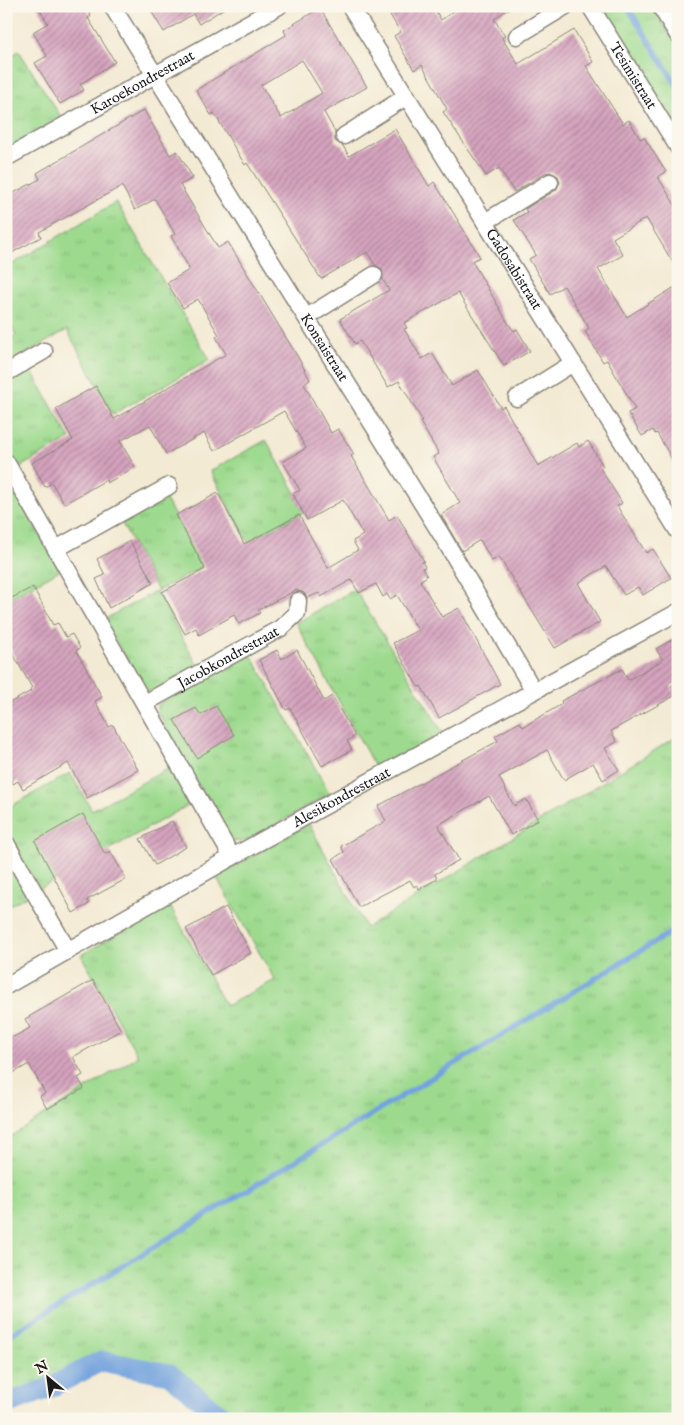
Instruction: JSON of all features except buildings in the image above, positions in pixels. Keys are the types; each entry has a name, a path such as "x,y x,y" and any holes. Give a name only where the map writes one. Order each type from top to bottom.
{"street":[{"name":"Konsaistraat","path":"112,6 441,534 534,691"},
{"name":"Karoekondrestraat","path":"6,158 279,6"},
{"name":"Gadosabistraat","path":"350,6 678,532"},
{"path":"517,36 566,6"},
{"name":"Tesimistraat","path":"590,6 678,147"},
{"path":"660,6 678,35"},
{"path":"344,136 407,96"},
{"path":"485,222 550,182"},
{"path":"306,317 374,275"},
{"path":"6,373 44,351"},
{"path":"517,398 573,363"},
{"path":"6,462 232,857"},
{"path":"56,550 169,486"},
{"name":"Jacobkondrestraat","path":"145,703 281,628 297,613 298,602"},
{"name":"Alesikondrestraat","path":"6,986 232,857 678,612"},
{"path":"6,843 68,951"}],"green space":[{"path":"597,6 652,6 678,47 678,136"},
{"path":"19,51 63,120 6,151 6,59"},
{"path":"116,202 210,360 113,414 67,330 6,365 6,341 16,335 6,318 6,268"},
{"path":"29,366 70,439 18,468 6,447 6,379"},
{"path":"266,440 306,511 248,542 210,471"},
{"path":"17,495 60,570 6,600 6,501"},
{"path":"164,496 202,567 158,591 120,520"},
{"path":"355,589 443,733 376,769 296,623"},
{"path":"156,591 198,666 153,691 146,692 103,620"},
{"path":"249,651 330,794 252,838 241,842 230,840 158,713 157,705"},
{"path":"678,736 678,1419 225,1419 169,1374 101,1361 47,1389 6,1404 6,1135 8,1138 138,1056 81,955 169,904 226,1006 275,980 216,877 309,824 366,928"},
{"path":"173,766 194,802 39,889 6,832 6,809 70,773 92,810"},
{"path":"9,859 29,895 6,907 6,861"}],"waterway":[{"path":"627,6 678,87"},
{"path":"6,1337 678,928"},
{"path":"6,1404 47,1389 101,1361 169,1374 225,1419"}]}
